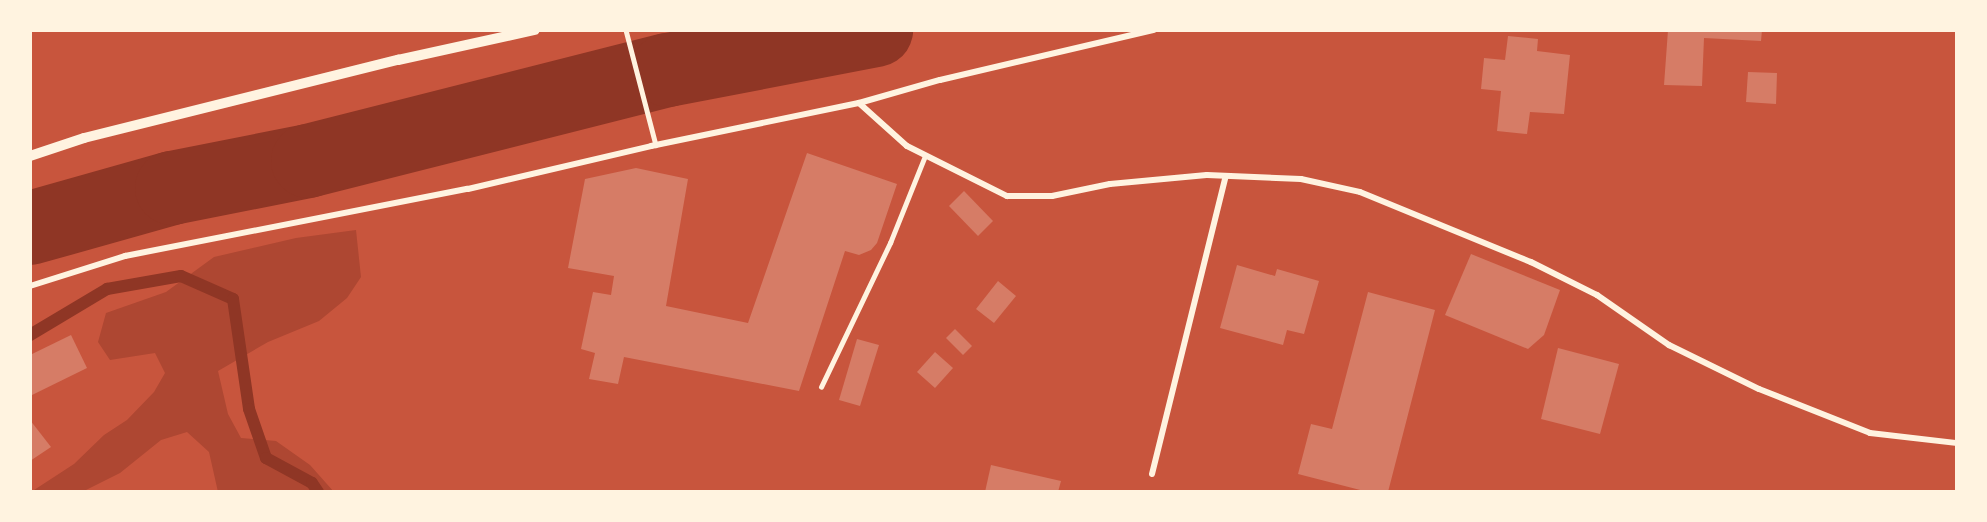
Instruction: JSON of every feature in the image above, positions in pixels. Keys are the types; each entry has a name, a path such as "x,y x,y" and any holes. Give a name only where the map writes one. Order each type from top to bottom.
{"street":[{"path":"30,156 84,138 398,60 534,30"},
{"path":"30,286 125,256 468,189 656,145 859,103 940,80 1154,30"},
{"path":"859,103 907,146 1007,196 1052,196 1110,184 1226,176 1301,179 1360,192 1531,262 1597,295 1669,345 1760,389 1870,433 1957,443"},
{"path":"1152,474 1226,176"}],"lane":[{"path":"626,30 656,145"},
{"path":"821,387 890,243 925,156"}],"shaded area":[{"path":"356,230 361,277 347,298 319,321 268,342 218,371 228,414 241,438 276,441 310,465 334,492 218,492 209,452 187,432 161,440 120,473 82,492 31,492 74,464 104,435 127,420 154,392 165,373 155,353 110,360 98,342 106,313 166,292 214,257 296,238"}],"building":[{"path":"1668,30 1762,30 1761,41 1704,38 1702,86 1664,85"},
{"path":"1508,36 1538,39 1537,51 1570,55 1564,114 1530,112 1527,134 1497,131 1501,91 1481,89 1484,58 1505,60"},
{"path":"1748,72 1777,73 1776,104 1746,102"},
{"path":"807,153 897,184 877,243 871,250 859,255 845,251 799,391 624,357 618,384 589,379 595,353 581,349 593,292 611,295 614,276 568,268 585,179 636,168 688,179 666,306 748,323"},
{"path":"964,191 993,221 978,236 949,206"},
{"path":"1471,254 1560,290 1544,335 1528,349 1445,315"},
{"path":"1237,265 1275,276 1277,269 1319,281 1304,334 1287,330 1283,345 1220,328"},
{"path":"998,281 1016,296 994,323 976,309"},
{"path":"1368,292 1435,310 1388,492 1368,492 1298,474 1311,424 1332,429"},
{"path":"955,329 972,346 963,355 946,338"},
{"path":"71,335 87,368 30,396 30,355"},
{"path":"857,339 879,345 860,406 839,400"},
{"path":"1558,348 1619,364 1600,434 1541,419"},
{"path":"935,352 953,368 935,388 917,372"},
{"path":"30,420 51,447 30,461"},
{"path":"991,465 1061,481 1058,492 985,492"}],"waterway":[{"path":"30,228 172,188 308,161 668,70 876,30"},
{"path":"30,335 107,289 181,276 233,299 249,409 266,458 312,483 318,492"}]}
